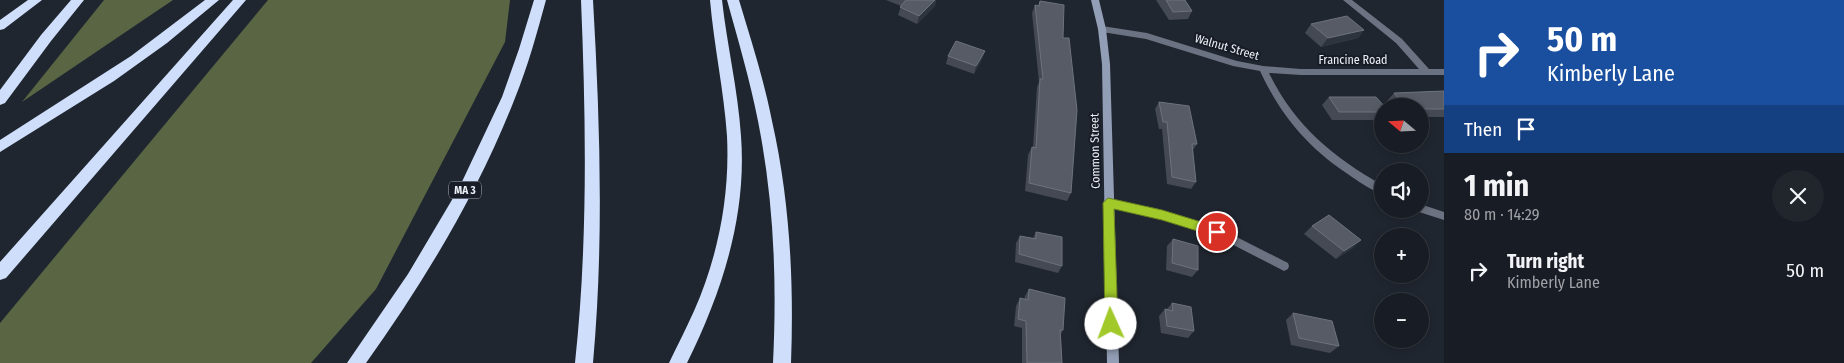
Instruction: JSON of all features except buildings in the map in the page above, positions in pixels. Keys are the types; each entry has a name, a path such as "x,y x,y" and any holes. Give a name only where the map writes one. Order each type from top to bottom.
{"highway":[{"path":"0,26 36,0"},
{"path":"0,100 46,38 78,0"},
{"path":"0,147 115,72 213,0"},
{"path":"0,273 240,0"},
{"name":"MA 3","path":"356,363 412,281 462,196 504,107 540,0"},
{"path":"584,363 590,305 595,208 587,0"},
{"path":"678,363 698,323 712,288 725,244 732,206 735,172 734,138 716,0"},
{"path":"734,0 767,129 778,192 782,224 785,289 782,363"}],"street":[{"name":"Common Street","path":"1095,0 1102,29 1106,64 1113,363"},
{"path":"1347,0 1399,41 1427,72"},
{"name":"Walnut Street","path":"1102,29 1147,36 1236,64 1263,69 1281,106 1303,133 1339,164 1374,185"},
{"name":"Francine Road","path":"1263,69 1301,72 1444,72"},
{"path":"1108,203 1162,215 1217,232 1284,266"},
{"path":"1429,211 1444,216"}],"green space":[{"path":"104,0 173,0 22,102"},
{"path":"268,0 510,0 505,42 376,289 311,363 0,363 0,323"}],"route":[{"path":"1111,324 1108,203 1162,215 1217,232"}]}
